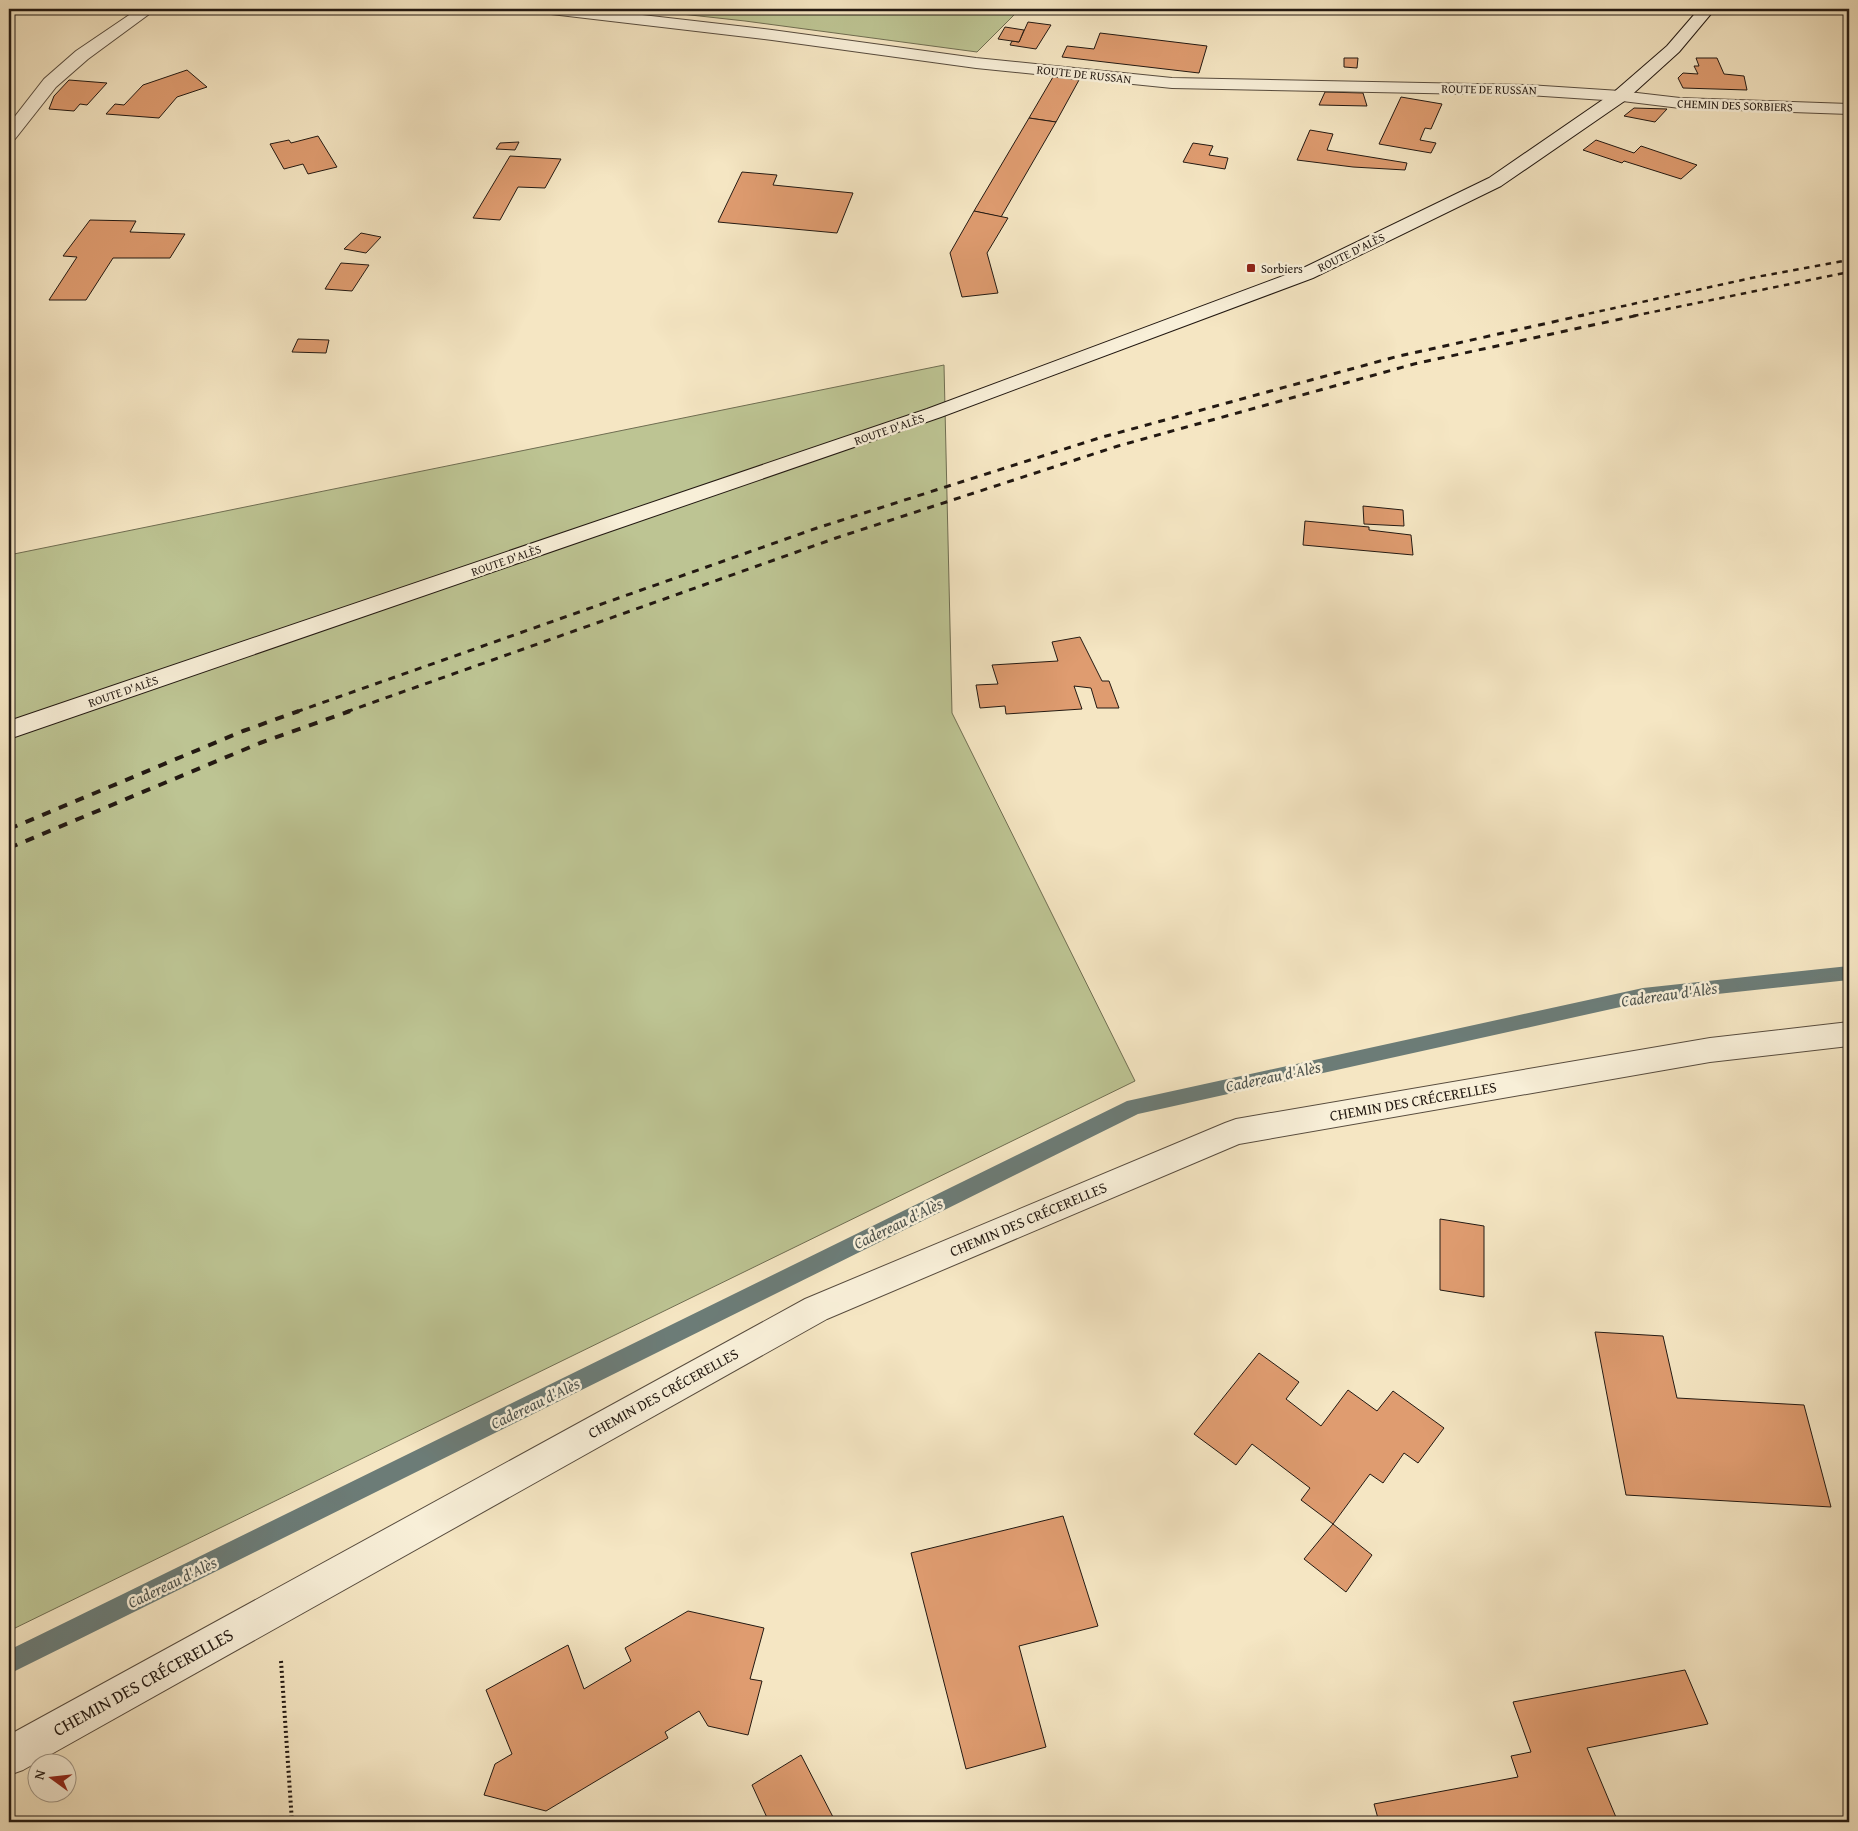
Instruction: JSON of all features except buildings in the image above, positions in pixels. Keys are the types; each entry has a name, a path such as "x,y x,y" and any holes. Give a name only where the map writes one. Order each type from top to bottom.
{"street":[{"path":"9,135 50,83 82,55 148,9"},
{"name":"ROUTE DE RUSSAN","path":"551,9 772,35 976,63 1172,83 1528,90 1620,96"},
{"name":"ROUTE D'ALÈS","path":"9,730 934,413 1306,274 1495,182 1620,96 1673,49 1707,9"},
{"name":"CHEMIN DES SORBIERS","path":"1620,96 1680,103 1849,109"},
{"name":"CHEMIN DES CRÉCERELLES","path":"9,1756 816,1309 1236,1132 1710,1050 1849,1034"}],"path":[{"path":"278,1608 292,1822"}],"green space":[{"path":"636,9 1020,9 977,52 745,21"},
{"path":"944,365 952,713 1135,1081 9,1631 9,555"}],"waterway":[{"name":"Cadereau d'Alès","path":"9,1662 1134,1107 1643,995 1849,973"}],"railway":[{"path":"1578,316 1756,277 1849,260"},
{"path":"1633,316 1849,272"},
{"path":"296,712 817,528 1099,438 1395,357 1584,315"},
{"path":"346,712 836,538 1118,446 1414,364 1639,315"},
{"path":"9,829 243,731 299,711"},
{"path":"9,848 260,743 350,711"}],"place":[{"name":"Sorbiers","path":"1251,268"}]}
